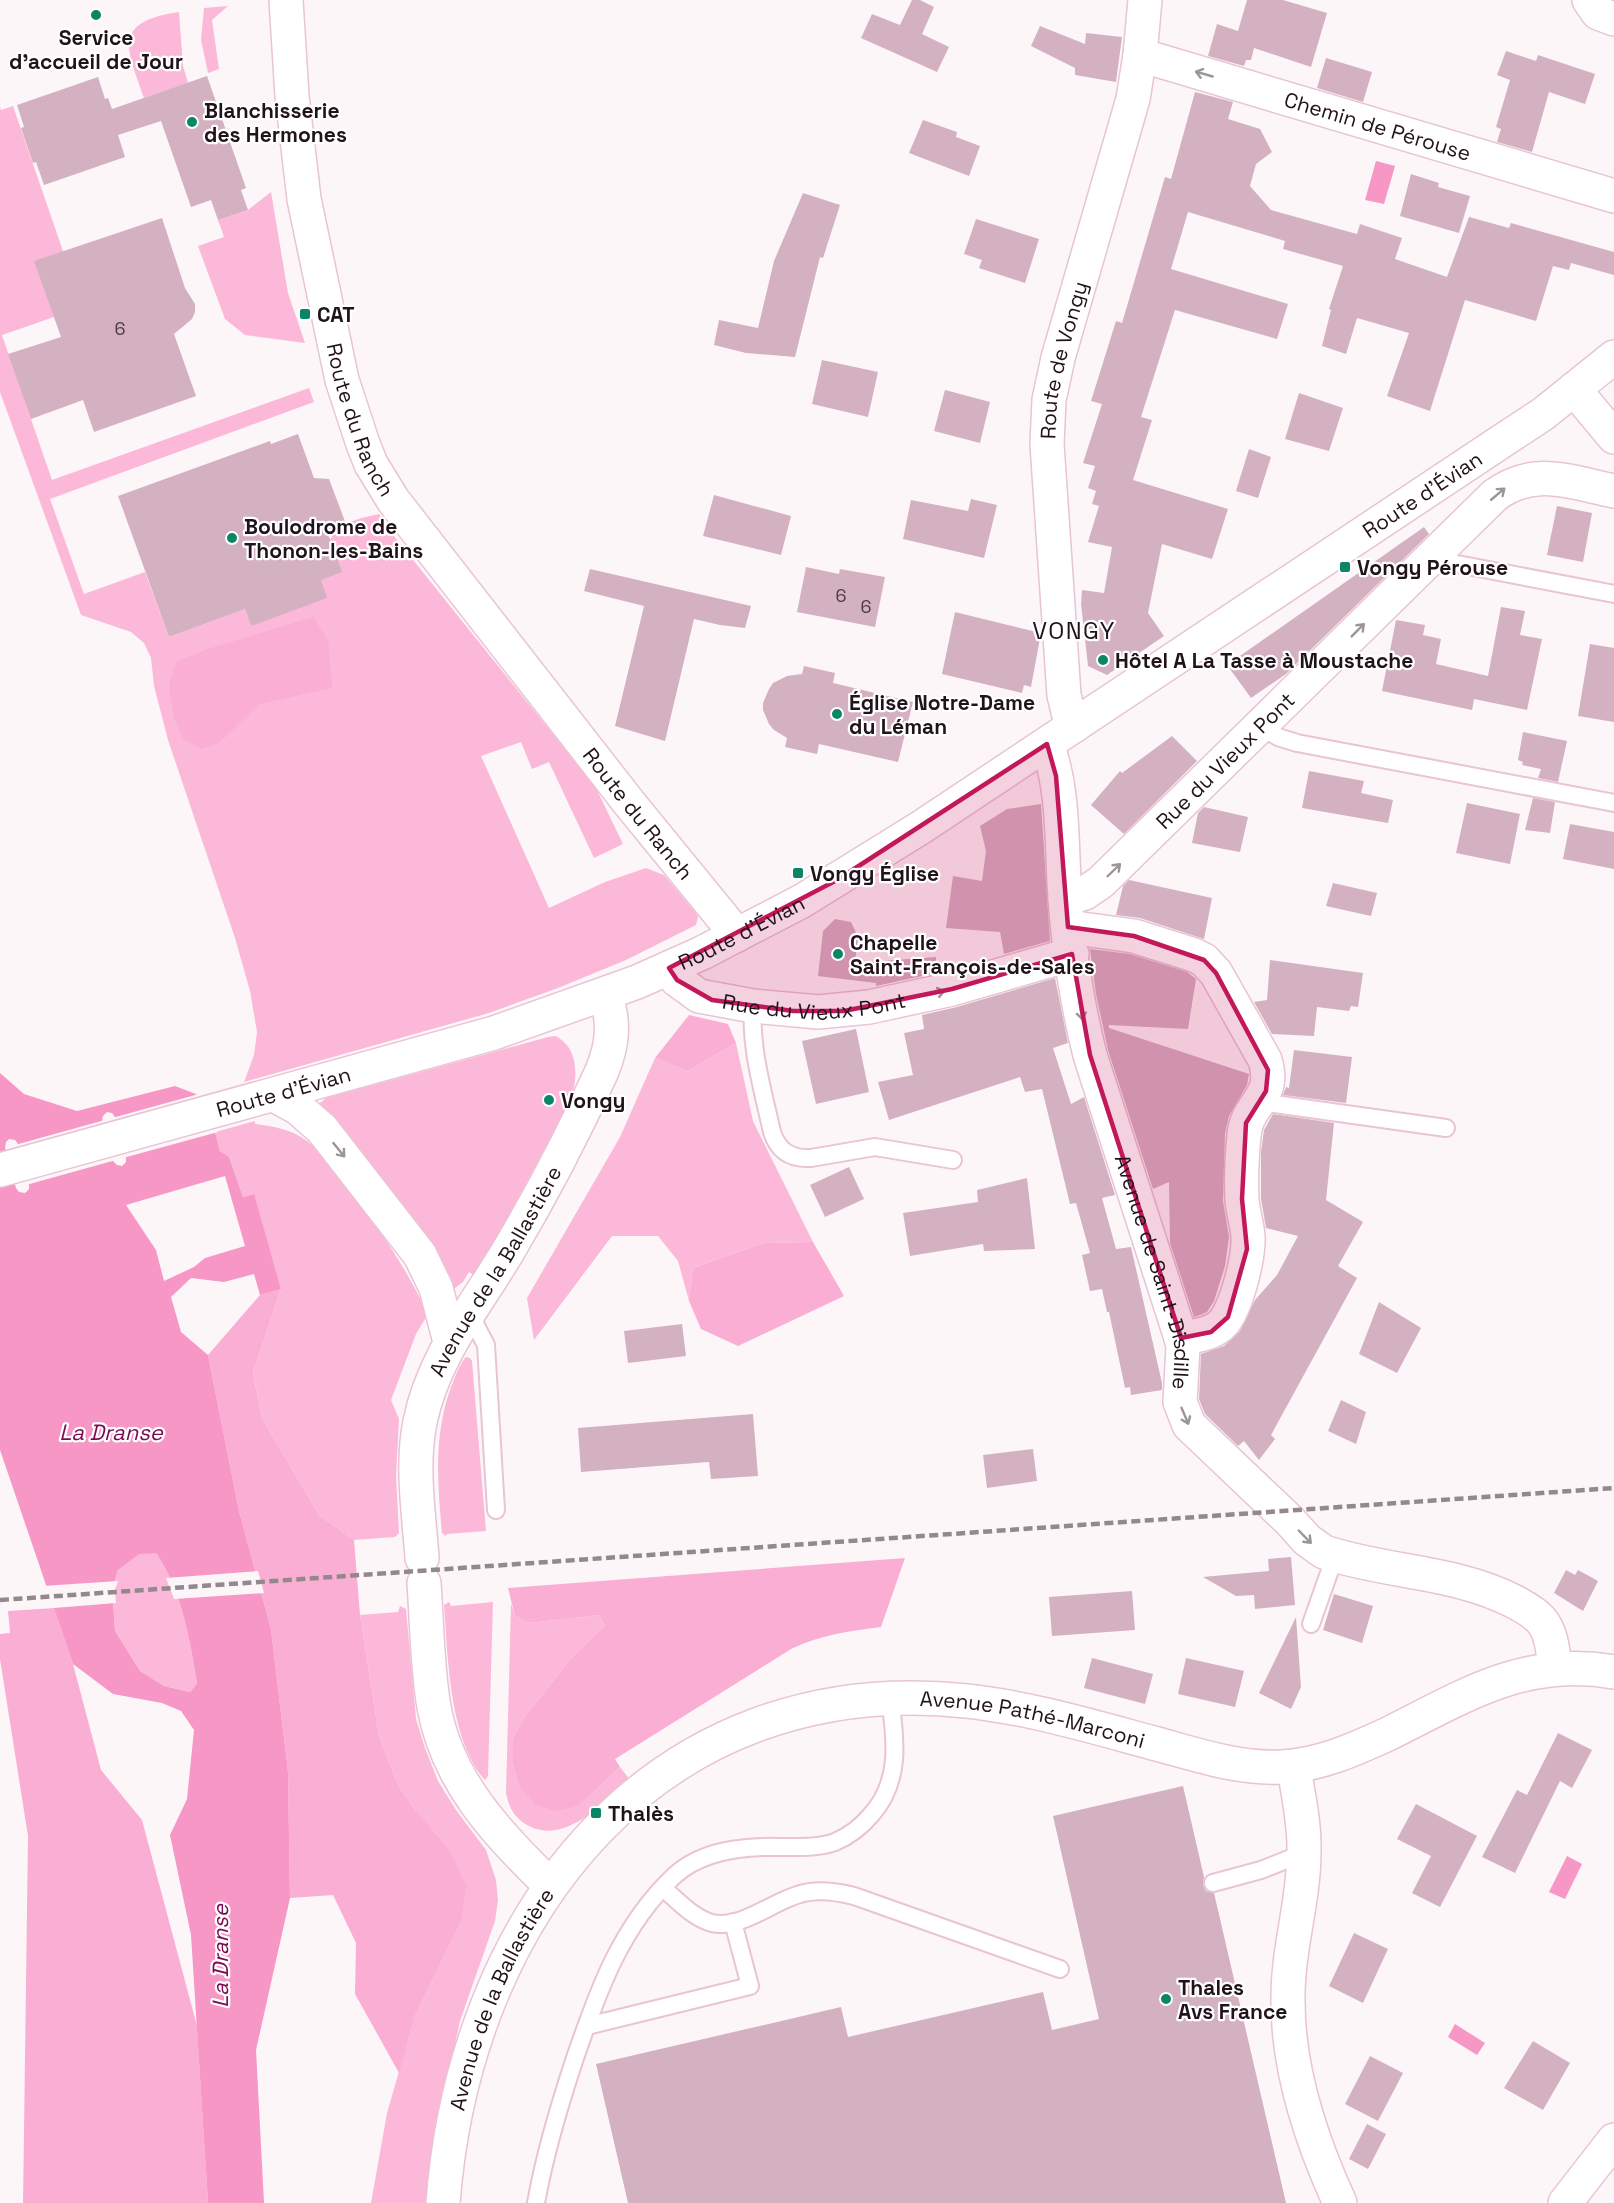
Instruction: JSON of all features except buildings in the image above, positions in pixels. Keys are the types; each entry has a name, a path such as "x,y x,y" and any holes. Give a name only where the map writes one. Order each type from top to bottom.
{"street":[{"name":"Route du Ranch","path":"286,0 292,96 304,199 347,399 371,464 393,500 737,935"},
{"name":"Route de Vongy","path":"1074,726 1064,694 1047,444 1047,411 1058,358 1133,99 1145,0"},
{"path":"1589,0 1598,13 1614,20"},
{"name":"Chemin de Pérouse","path":"1140,55 1614,196"},
{"name":"Route d'Évian","path":"0,1170 237,1104 286,1102 605,994 669,968 737,935 856,868 1047,744 1508,437 1614,357"},
{"path":"1574,389 1614,437"},
{"name":"Rue du Vieux Pont","path":"669,968 677,980 699,996 753,1006 818,1012 869,1007 952,989 1068,927 1084,893 1101,882 1496,495 1522,480 1538,478 1614,491"},
{"name":"Avenue de Saint-Disdille","path":"1047,744 1056,776 1068,927 1090,1055 1181,1338 1183,1347 1180,1402 1189,1425 1315,1547 1335,1556 1466,1582 1502,1595 1528,1610 1542,1621 1550,1637 1555,1668"},
{"path":"1068,927 1134,936 1194,955 1211,965 1265,1060 1268,1070 1266,1091 1251,1111 1244,1136 1242,1199 1248,1236 1233,1306 1221,1326 1211,1332 1181,1338"},
{"name":"Avenue de la Ballastière","path":"443,2203 451,2140 460,2095 486,2007 525,1924 550,1885 511,1846 474,1803 449,1758 434,1708 416,1459 420,1423 452,1321 520,1230 602,1071 610,1049 612,1035 612,1016 605,994"},
{"path":"286,1102 322,1129 420,1255 452,1321"},
{"path":"1555,1668 1576,1667 1614,1672"},
{"name":"Avenue Pathé-Marconi","path":"550,1885 576,1852 605,1822 636,1795 687,1758 742,1729 778,1716 815,1707 891,1699 927,1698 1001,1705 1037,1712 1226,1762 1250,1766 1294,1767 1348,1752 1499,1681 1555,1668"},
{"path":"1294,1767 1304,1853 1289,1969 1290,2035 1302,2100 1340,2203"},
{"path":"1565,2203 1614,2140"}],"lane":[{"path":"1436,554 1452,563 1614,594"},
{"path":"1260,727 1278,737 1297,743 1614,803"},
{"path":"753,1006 752,1025 760,1077 775,1142 782,1150 801,1159 875,1147 953,1160"},
{"path":"1260,1102 1446,1128"},
{"path":"452,1321 475,1324 486,1345 496,1510"},
{"path":"1311,1624 1335,1556"},
{"path":"536,2203 549,2140 586,2026 614,1957 644,1909 675,1875 706,1856 753,1847 817,1846 834,1842 863,1825 875,1811 892,1779 896,1744 891,1699"},
{"path":"1213,1884 1262,1870 1304,1853"},
{"path":"663,1888 705,1920 714,1923 734,1922 802,1893 837,1892 1060,1969"},
{"path":"586,2026 750,1986 734,1922"}],"highlighted area":[{"path":"1047,744 1056,776 1068,927 1134,936 1204,960 1216,973 1268,1070 1266,1091 1246,1123 1242,1199 1247,1249 1228,1317 1211,1332 1181,1338 1090,1055 1072,954 952,989 844,1011 793,1011 712,1000 677,980 669,968 837,880"}],"shaded area":[{"path":"228,6 212,20 219,69 208,73 201,40 204,8"},
{"path":"179,12 183,66 188,83 144,98 130,51 130,40 134,30 142,23 157,17"},
{"path":"13,106 63,251 54,317 2,335 52,480 309,388 314,402 50,499 84,594 145,572 169,637 245,609 251,626 321,580 329,545 336,530 354,521 379,514 389,530 596,788 623,844 594,858 549,762 532,769 521,742 481,756 549,908 605,882 646,868 664,875 696,913 698,917 696,925 626,960 489,1013 244,1082 254,1055 257,1032 250,991 235,938 168,740 154,686 151,658 144,643 131,632 81,615 0,392 0,107 1,110"},
{"path":"271,192 288,293 305,343 245,335 225,319 198,246 224,237 218,220 248,210"},
{"path":"313,617 328,640 332,688 260,704 220,742 202,749 183,739 174,718 169,686 177,661 208,649"},
{"path":"689,1015 728,1024 736,1043 688,1071 655,1058"},
{"path":"555,1036 563,1041 573,1056 575,1084 570,1101 475,1276 469,1272 463,1282 451,1291 320,1103 326,1098"},
{"path":"736,1043 753,1121 813,1242 764,1243 693,1268 689,1301 678,1261 658,1236 612,1236 534,1340 527,1298 620,1137 655,1058 688,1071"},
{"path":"255,1121 255,1124 276,1127 296,1134 313,1146 333,1168 391,1248 428,1314 416,1334 391,1400 399,1419 396,1476 399,1533 395,1537 354,1540 319,1515 262,1418 253,1373 281,1289 253,1194 243,1197 229,1157 220,1151 215,1132"},
{"path":"813,1242 844,1296 738,1346 701,1329 689,1301 693,1268 764,1243"},
{"path":"281,1289 253,1373 262,1418 319,1515 354,1540 360,1615 379,1736 398,1785 416,1811 449,1850 466,1885 461,1922 415,2016 399,2073 355,1994 356,1943 333,1895 290,1898 288,1772 271,1629 239,1511 208,1355 260,1295"},
{"path":"466,1357 472,1361 486,1531 447,1534 446,1536 442,1533 439,1493 440,1435 448,1396 458,1369"},
{"path":"139,1553 156,1553 179,1600 188,1633 197,1685 190,1692 164,1686 140,1671 115,1631 112,1589 118,1570"},
{"path":"905,1558 881,1627 824,1637 791,1649 615,1759 620,1767 574,1807 555,1811 536,1805 520,1788 513,1761 513,1738 524,1718 571,1658 605,1626 599,1615 529,1623 515,1616 508,1588"},
{"path":"449,1602 451,1606 493,1602 488,1776 485,1780 473,1763 464,1743 452,1697 444,1605"},
{"path":"511,1603 515,1616 529,1623 599,1615 605,1626 571,1658 524,1718 513,1738 588,1797 620,1767 630,1780 584,1818 557,1830 543,1830 524,1823 513,1812 506,1793"},
{"path":"400,1606 406,1609 416,1719 425,1748 438,1781 486,1850 496,1880 498,1900 495,1921 460,2021 440,2113 426,2203 371,2203 387,2113 415,2016 461,1922 416,1811 398,1785 379,1736 360,1615 398,1612"},
{"path":"54,1608 73,1664 101,1770 142,1820 197,2026 208,2203 23,2203 28,1836 0,1659 0,1634 10,1633 8,1611"}],"water":[{"path":"1376,161 1395,166 1384,204 1365,200"},
{"name":"La Dranse","path":"0,1073 24,1094 77,1111 175,1086 196,1094 215,1132 220,1151 229,1157 243,1197 254,1194 281,1289 260,1295 254,1274 224,1282 191,1278 171,1297 181,1332 208,1355 239,1511 271,1629 288,1772 290,1898 256,2050 264,2203 208,2203 191,1935 170,1835 187,1799 194,1730 181,1711 162,1703 113,1694 73,1664 0,1450","holes":["107,1112 112,1113 115,1117 126,1157 126,1162 122,1166 113,1161 102,1121","9,1139 15,1140 18,1144 29,1184 29,1189 25,1193 19,1192 16,1188 5,1148","225,1176 245,1246 205,1258 194,1267 164,1281 156,1250 126,1205","156,1553 179,1600 188,1633 197,1684 190,1692 164,1686 140,1671 115,1631 112,1589 118,1570 139,1554"]},
{"path":"1567,1856 1582,1864 1565,1899 1549,1892"},
{"path":"1455,2024 1485,2043 1477,2055 1448,2037"}],"pier":[{"path":"199,1094 218,1132 123,1158 112,1118"},
{"path":"105,1120 116,1160 26,1185 15,1145"},
{"path":"258,1571 264,1593 174,1599 166,1578"},
{"path":"118,1581 115,1590 116,1603 54,1608 51,1608 43,1586"}],"railway":[{"path":"0,1600 1614,1488"}],"place":[{"name":"Service d'accueil de Jour","path":"96,15"},
{"name":"Blanchisserie des Hermones","path":"192,122"},
{"name":"CAT","path":"305,314"},
{"name":"Boulodrome de Thonon-les-Bains","path":"232,538"},
{"name":"Vongy Pérouse","path":"1345,567"},
{"name":"Hôtel A La Tasse à Moustache","path":"1103,660"},
{"name":"Église Notre-Dame du Léman","path":"837,714"},
{"name":"Vongy Église","path":"798,873"},
{"name":"Chapelle Saint-François-de-Sales","path":"838,954"},
{"name":"Vongy","path":"549,1100"},
{"name":"Thalès","path":"596,1813"},
{"name":"Thales Avs France","path":"1166,1999"}],"district":[{"name":"VONGY","path":"1074,630"}]}
